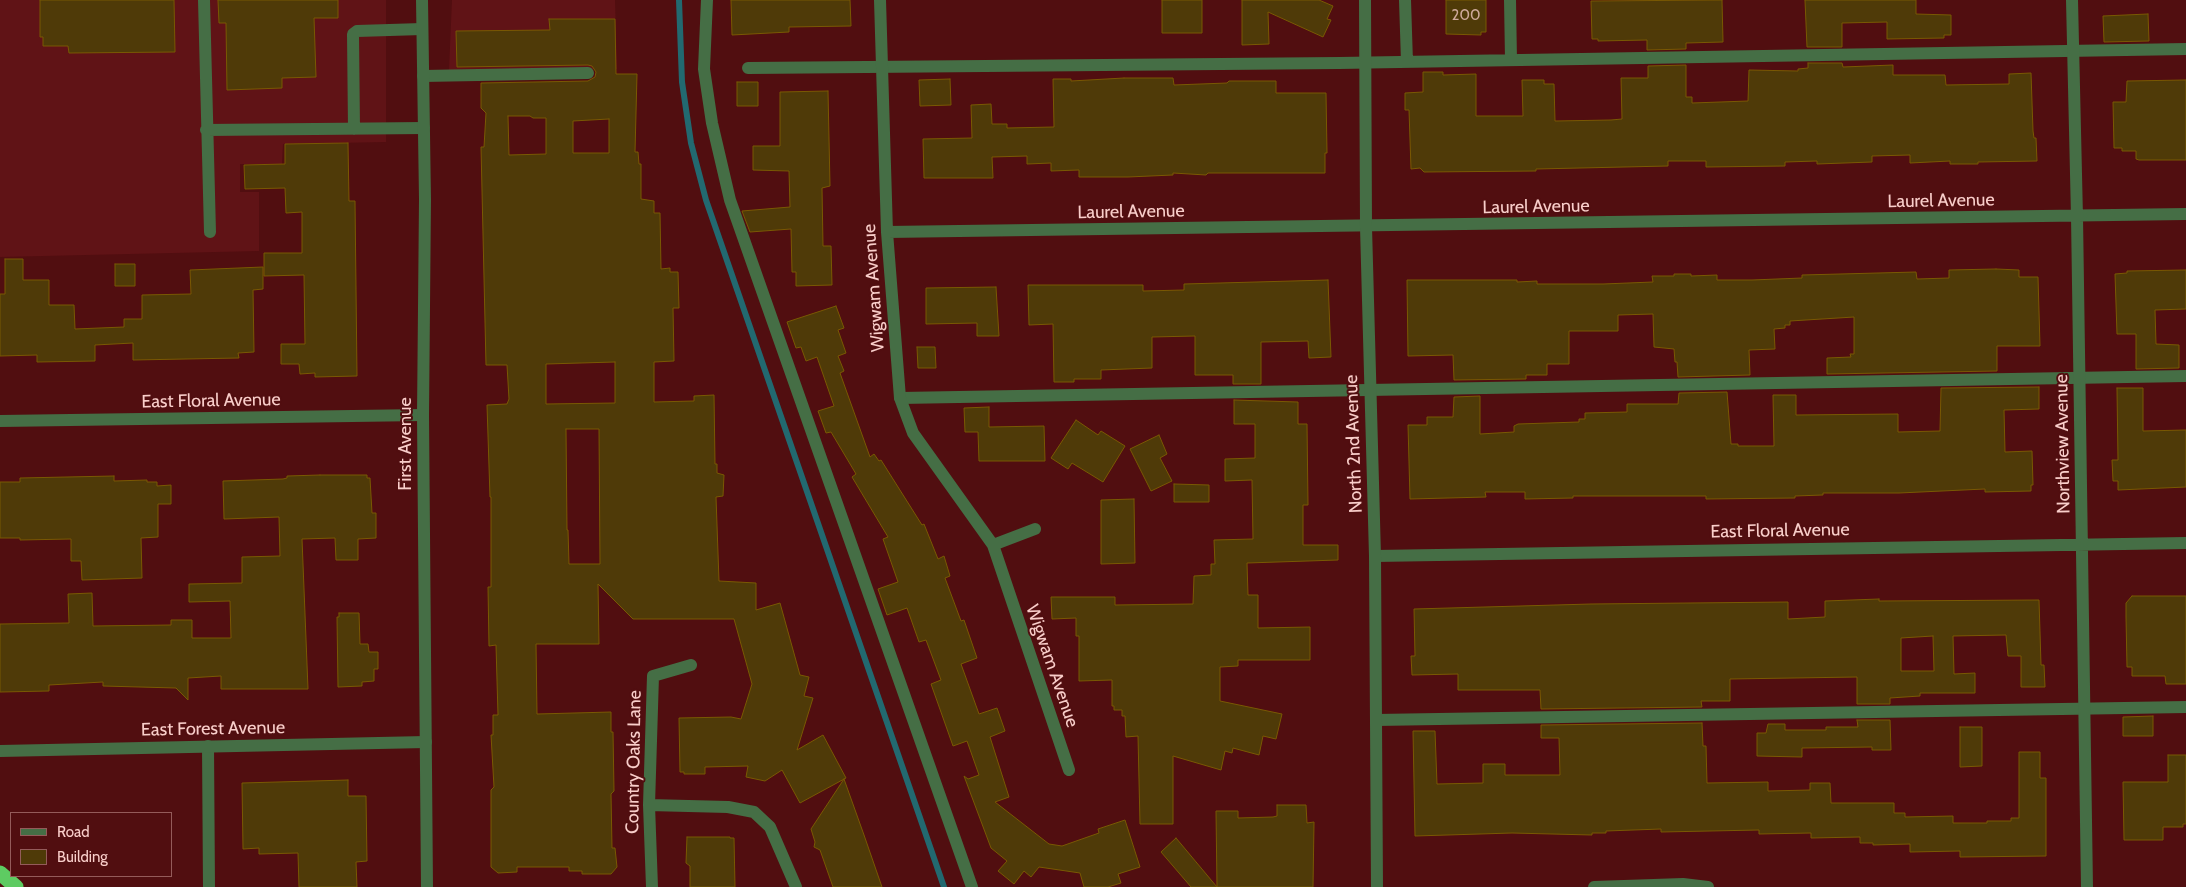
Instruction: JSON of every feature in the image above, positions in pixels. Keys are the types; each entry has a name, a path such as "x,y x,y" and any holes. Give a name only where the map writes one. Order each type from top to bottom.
{"highway":[{"path":"0,873 16,887"}],"street":[{"path":"204,0 210,232"},
{"name":"First Avenue","path":"422,0 427,887"},
{"path":"707,0 704,69 712,123 730,200 972,887"},
{"name":"Wigwam Avenue","path":"880,0 887,232 900,398 913,433 993,545 1069,770"},
{"name":"North 2nd Avenue","path":"1365,0 1366,227 1375,556 1377,887"},
{"path":"1405,0 1407,62"},
{"path":"1510,0 1511,60"},
{"name":"Northview Avenue","path":"2072,0 2087,887"},
{"path":"354,129 353,34 357,30 422,29"},
{"path":"748,68 1407,62 2186,49"},
{"path":"423,76 588,73"},
{"path":"206,130 424,128"},
{"name":"Laurel Avenue","path":"887,232 1366,227 2186,214"},
{"path":"900,398 2186,376"},
{"name":"East Floral Avenue","path":"0,421 423,414"},
{"path":"993,545 1035,529"},
{"name":"East Floral Avenue","path":"1375,556 2186,543"},
{"name":"Country Oaks Lane","path":"652,887 649,806 653,676 691,666"},
{"path":"1376,720 2186,707"},
{"name":"East Forest Avenue","path":"0,751 426,742"},
{"path":"208,746 209,887"},
{"path":"649,806 728,807 754,812 770,827 796,887"},
{"path":"1594,887 1683,884 1708,887"}],"shaded area":[{"path":"0,0 386,0 386,142 283,144 282,164 240,164 240,192 259,192 259,251 0,257"},
{"path":"452,0 615,0 617,69 449,70"}],"building":[{"path":"40,0 174,0 175,52 69,53 68,46 43,46 43,37 40,37"},
{"path":"218,0 338,0 338,18 314,18 316,77 282,78 282,88 227,90 226,23 219,23"},
{"path":"731,0 850,0 851,26 789,27 789,32 732,35"},
{"path":"1162,0 1202,0 1202,33 1162,33"},
{"path":"1242,0 1319,0 1333,6 1327,19 1331,20 1323,37 1268,12 1269,44 1242,45"},
{"path":"1446,0 1486,0 1486,32 1481,32 1481,35 1446,34"},
{"path":"1722,0 1723,42 1686,43 1686,49 1647,50 1647,40 1598,41 1598,39 1592,39 1591,1"},
{"path":"1805,0 1916,0 1916,14 1951,15 1951,35 1944,35 1944,38 1887,39 1887,22 1842,23 1842,47 1807,47"},
{"path":"2148,14 2149,41 2104,42 2103,16"},
{"path":"549,19 615,19 616,74 637,74 635,152 638,152 639,164 641,164 641,199 654,201 654,213 660,213 661,269 670,268 670,272 678,272 679,308 673,308 674,361 654,362 654,402 694,401 694,396 714,395 715,464 717,464 717,473 724,475 723,496 716,497 719,581 756,583 756,610 780,603 800,675 809,677 804,696 813,698 797,750 823,735 846,778 800,803 782,770 765,781 746,777 748,766 705,767 705,774 684,774 684,772 680,772 679,718 731,717 741,719 752,684 734,619 633,619 598,584 599,644 536,644 537,714 611,712 614,791 611,794 612,848 615,848 617,867 611,874 582,874 582,871 569,871 569,867 517,867 517,872 498,873 491,867 491,790 494,787 491,735 493,735 493,715 498,715 496,645 489,646 488,587 491,587 491,497 487,405 507,404 509,399 507,365 486,365 481,147 484,147 486,113 481,108 481,83 588,81 595,77 596,72 592,66 588,65 457,67 456,31 550,30","holes":["508,116 546,118 546,154 509,155","609,119 609,153 573,153 573,121","615,362 615,403 546,404 546,364","566,429 599,429 600,564 569,564"]},
{"path":"1808,63 1842,63 1843,67 1893,65 1893,75 1945,75 1946,85 2009,84 2009,74 2031,73 2033,131 2034,138 2036,138 2037,161 1978,162 1978,164 1950,164 1950,161 1910,163 1910,155 1872,156 1872,162 1817,164 1817,161 1785,162 1785,166 1706,167 1706,161 1668,161 1668,166 1536,169 1536,171 1424,172 1420,168 1411,169 1409,110 1405,110 1405,93 1423,92 1423,72 1443,72 1443,75 1476,74 1476,116 1523,116 1522,80 1544,80 1544,84 1554,84 1555,121 1611,120 1622,119 1621,78 1648,78 1648,66 1686,65 1686,97 1692,97 1692,103 1748,101 1749,70 1798,71 1798,69 1808,68"},
{"path":"1173,78 1174,85 1227,83 1229,81 1276,81 1276,93 1326,93 1327,153 1325,153 1325,173 1208,173 1206,175 1173,173 1173,175 1128,177 1079,177 1079,170 1051,171 1051,163 1027,164 1027,156 992,157 993,178 924,178 923,139 972,138 971,105 991,104 992,124 1007,124 1007,128 1054,127 1053,79 1071,79 1071,81"},
{"path":"950,79 951,105 920,106 919,80"},
{"path":"2186,80 2186,160 2139,160 2136,159 2136,151 2122,151 2122,148 2114,148 2113,102 2126,102 2127,81"},
{"path":"737,82 758,82 758,106 737,106"},
{"path":"828,91 830,186 822,188 823,246 831,246 832,285 796,286 796,272 792,272 791,229 750,232 742,211 790,207 789,171 753,170 753,146 780,146 780,92"},
{"path":"348,143 349,201 355,201 357,376 315,377 315,373 300,374 299,364 281,364 281,344 305,344 304,275 264,276 264,253 302,253 302,212 286,213 285,188 245,189 244,165 285,164 285,144"},
{"path":"5,259 23,259 23,280 49,280 49,305 74,305 75,329 124,327 124,319 142,319 142,295 191,294 190,270 263,267 263,289 253,290 254,352 238,353 239,358 133,360 133,343 95,345 95,361 37,362 37,355 0,356 0,294 5,294"},
{"path":"115,264 135,264 135,286 115,286"},
{"path":"1949,270 2019,270 2019,277 2038,277 2040,346 1997,346 1997,371 1827,374 1827,358 1851,357 1850,354 1854,354 1854,317 1790,321 1790,325 1785,325 1785,328 1774,329 1775,349 1749,350 1750,375 1678,377 1674,349 1654,347 1653,314 1618,315 1618,331 1569,331 1569,364 1547,364 1547,375 1526,375 1526,379 1454,380 1453,355 1408,356 1407,280 1517,280 1517,282 1537,281 1537,284 1603,284 1653,282 1652,276 1674,276 1674,274 1691,274 1691,276 1717,275 1717,280 1752,280 1802,278 1802,275 1916,272 1917,279 1949,278"},
{"path":"2186,270 2186,309 2155,310 2156,344 2179,345 2179,368 2136,369 2136,334 2117,334 2115,274 2127,273 2127,271"},
{"path":"1328,280 1331,357 1309,358 1308,341 1261,342 1261,384 1233,384 1233,375 1195,375 1195,336 1152,337 1152,368 1101,370 1101,379 1074,379 1074,382 1054,382 1053,324 1029,325 1028,285 1143,285 1143,291 1184,290 1184,284"},
{"path":"996,287 999,336 977,336 977,323 926,324 926,288"},
{"path":"836,306 844,328 838,330 846,353 838,356 844,371 840,373 870,457 874,454 879,461 881,460 922,525 924,524 938,559 944,556 950,576 945,578 961,621 964,620 977,658 961,664 979,714 997,708 1005,731 990,737 1009,797 995,802 1049,844 1062,846 1099,833 1098,829 1125,820 1140,867 1118,874 1121,883 1108,887 1084,887 1080,873 1039,867 1031,877 1024,871 1014,884 998,871 1007,861 991,848 964,776 968,779 979,775 967,741 953,746 931,684 941,680 926,640 919,642 907,608 887,615 878,589 898,582 883,539 888,537 852,477 856,474 831,432 826,433 818,411 834,406 817,357 806,361 801,347 796,348 787,322"},
{"path":"917,347 935,347 936,368 918,368"},
{"path":"2039,387 2039,409 2004,410 2005,452 2032,451 2033,485 2031,485 2031,491 1985,492 1985,489 1899,493 1823,493 1823,495 1795,496 1795,498 1706,499 1706,496 1573,496 1573,498 1525,499 1525,492 1485,492 1486,497 1410,499 1408,425 1427,425 1427,417 1453,417 1454,397 1480,396 1480,434 1514,432 1514,426 1518,424 1579,422 1579,419 1585,419 1585,413 1627,412 1627,404 1678,404 1679,393 1727,392 1731,444 1738,444 1738,446 1774,446 1773,395 1796,395 1796,415 1898,414 1898,432 1940,431 1941,388"},
{"path":"2117,388 2143,388 2143,431 2186,430 2186,487 2118,490 2118,481 2113,481 2112,460 2118,460"},
{"path":"1234,400 1298,402 1298,424 1307,424 1308,505 1303,505 1303,545 1338,545 1338,560 1247,563 1248,595 1258,595 1258,628 1310,627 1310,660 1238,660 1238,666 1220,667 1220,701 1282,714 1276,739 1263,736 1259,755 1233,748 1232,753 1225,751 1221,770 1173,756 1173,824 1140,824 1138,736 1126,737 1125,716 1122,716 1122,710 1114,710 1114,706 1112,706 1112,680 1079,681 1079,636 1076,636 1076,618 1052,619 1051,597 1115,597 1115,605 1193,604 1194,576 1211,575 1211,564 1215,564 1214,540 1253,539 1252,480 1225,481 1225,459 1255,458 1255,424 1234,424"},
{"path":"989,407 989,427 1044,426 1045,461 979,461 978,432 965,432 964,408"},
{"path":"1076,420 1098,435 1101,431 1125,446 1103,482 1072,463 1068,469 1051,458"},
{"path":"1159,435 1167,454 1160,458 1172,481 1151,491 1130,449"},
{"path":"367,475 367,478 370,478 372,513 376,513 376,538 358,539 358,560 336,560 335,538 302,539 308,689 221,689 221,676 188,678 188,700 176,688 103,686 103,682 49,685 49,691 0,692 0,624 69,623 68,594 92,593 93,626 171,625 171,620 192,620 192,638 231,638 230,601 189,602 189,584 242,583 242,557 280,556 279,517 224,519 223,481 283,479 287,478 287,476"},
{"path":"114,476 114,481 147,480 147,482 157,482 157,486 171,485 171,504 158,504 158,537 141,538 142,578 82,580 81,561 71,561 71,539 20,540 20,538 0,538 0,482 20,482 20,478"},
{"path":"1174,484 1209,485 1209,502 1174,502"},
{"path":"1134,499 1135,563 1101,564 1101,500"},
{"path":"2132,596 2186,596 2186,684 2166,684 2165,676 2132,676 2132,667 2127,667 2126,603"},
{"path":"1879,599 1879,601 2039,600 2041,665 2044,665 2045,687 2021,687 2021,656 2008,656 2006,635 1953,636 1954,674 1975,673 1975,693 1920,693 1920,696 1890,698 1890,704 1857,704 1857,677 1730,679 1730,701 1701,701 1702,707 1541,709 1540,690 1458,690 1458,674 1412,675 1411,656 1415,656 1414,609 1591,604 1788,602 1788,619 1825,617 1825,601","holes":["1933,636 1934,671 1901,671 1901,638"]},
{"path":"339,613 359,613 360,644 368,644 369,652 378,652 378,669 374,669 374,681 362,682 362,686 338,687 337,617 339,617"},
{"path":"2153,716 2153,736 2123,736 2123,717"},
{"path":"1857,720 1890,720 1891,750 1872,750 1872,747 1802,748 1802,757 1757,756 1757,733 1766,733 1768,724 1785,724 1785,730 1826,730 1826,727 1858,727"},
{"path":"1702,723 1703,746 1706,746 1707,783 1768,782 1768,791 1810,790 1810,783 1830,783 1831,803 1894,803 1894,813 1905,813 1905,817 1953,816 1953,823 1987,823 1987,821 2011,821 2011,818 2019,818 2019,752 2040,752 2040,778 2046,778 2046,856 1960,857 1960,851 1910,852 1910,844 1873,845 1873,843 1860,843 1860,837 1811,838 1811,833 1759,834 1759,830 1661,832 1661,829 1606,831 1606,833 1592,833 1592,835 1512,833 1415,836 1413,731 1435,731 1437,784 1483,783 1483,764 1505,764 1505,775 1560,775 1559,738 1541,738 1541,725"},
{"path":"1960,727 1982,727 1982,766 1960,767"},
{"path":"2168,755 2186,755 2186,824 2183,824 2183,827 2163,827 2163,840 2124,840 2123,782 2168,782"},
{"path":"844,779 882,887 833,887 820,850 814,847 815,842 811,829"},
{"path":"348,780 348,796 366,796 367,861 356,862 357,887 299,887 298,853 259,854 259,848 243,849 242,783"},
{"path":"1277,805 1306,805 1307,823 1314,822 1313,887 1217,887 1216,811 1238,811 1238,818 1273,817 1277,816"},
{"path":"687,837 734,838 735,887 690,887 690,866 686,863"},
{"path":"1176,838 1217,887 1191,887 1161,852"}],"waterway":[{"path":"679,0 682,82 691,143 706,200 944,887"}]}
